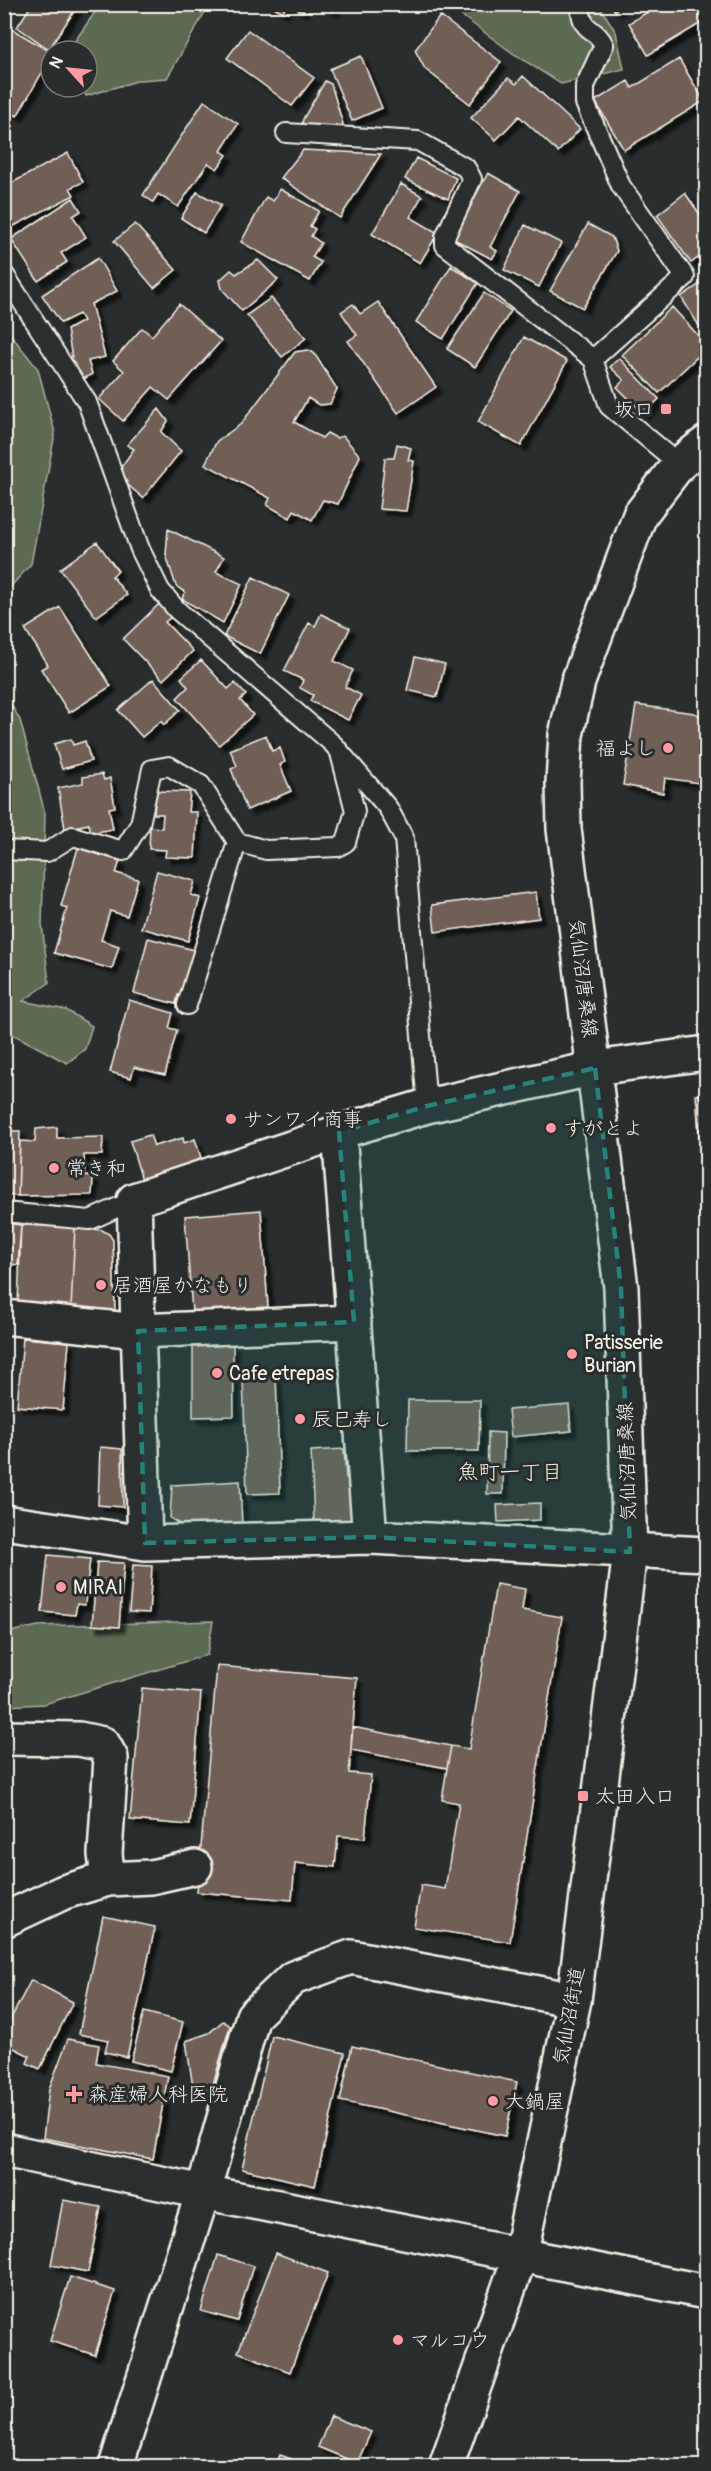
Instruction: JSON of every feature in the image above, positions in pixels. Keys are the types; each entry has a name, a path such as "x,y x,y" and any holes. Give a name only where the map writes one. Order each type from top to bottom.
{"street":[{"name":"気仙沼唐桑線","path":"630,1552 621,1287 564,829 563,782 566,735 578,682 640,515 680,464 706,442"},
{"path":"145,1543 134,1200 339,1132 427,1106 595,1068 706,1053"},
{"path":"339,1132 370,1537"},
{"path":"4,1317 138,1331 354,1322"},
{"path":"4,1522 145,1543 370,1537 630,1552 706,1554"},
{"name":"気仙沼街道","path":"446,2466 520,2256 574,2000 630,1552"},
{"path":"4,1738 79,1739 103,1744 111,1758 105,1854 108,1879"},
{"path":"4,1920 64,1892 108,1879 151,1877 195,1867"},
{"path":"116,2466 203,2192 254,2016 293,1978 351,1957 574,2000"},
{"path":"4,2150 706,2292"}],"lane":[{"path":"580,4 581,17 586,28 599,35 604,45 585,86 585,104 621,186 685,277 593,359"},
{"path":"286,133 418,141 466,168 472,179 445,237 445,245 593,359 609,406 680,464"},
{"path":"4,274 87,402 140,549 160,590 177,610 339,751 388,808 404,838 427,1106"},
{"path":"4,850 47,852 73,836 123,851 140,824 152,769 169,766 201,785 237,842 266,850 338,847 346,842 355,811 339,751"},
{"path":"187,1005 237,842"},
{"path":"4,1212 90,1220 134,1200"}],"highlighted area":[{"path":"595,1068 621,1288 630,1552 370,1537 145,1543 138,1331 354,1322 339,1132 427,1106"}],"green space":[{"path":"100,4 209,5 167,78 140,80 99,92 99,39 76,39"},
{"path":"447,5 599,5 616,32 624,69 561,84 514,54"},
{"path":"4,326 38,369 55,433 31,564 5,593"},
{"path":"4,692 20,720 45,813 42,924 49,983 23,1001 66,1010 92,1026 85,1049 67,1063 5,1030"},
{"path":"213,1621 207,1655 44,1704 5,1706 5,1633 38,1626"}],"building":[{"path":"32,4 79,4 56,39 39,39 39,42 17,27"},
{"path":"268,4 287,4 283,12"},
{"path":"288,4 306,4 302,12"},
{"path":"320,4 336,4 333,11"},
{"path":"610,4 624,4 615,11"},
{"path":"661,4 705,4 706,20 648,55 629,23"},
{"path":"440,16 501,62 470,104 425,69 415,50"},
{"path":"5,25 39,45 39,78 17,116 9,111 4,119"},
{"path":"248,30 314,78 292,106 227,58"},
{"path":"361,56 382,108 352,121 330,69"},
{"path":"679,59 704,101 624,150 595,101 628,81 632,88"},
{"path":"523,76 580,129 558,152 519,116 496,140 471,118 508,78 516,84"},
{"path":"325,81 331,84 345,131 301,129 303,119"},
{"path":"204,101 238,124 221,151 227,155 217,169 208,163 178,207 158,194 153,202 143,195"},
{"path":"303,150 381,154 340,218 281,178"},
{"path":"68,153 83,182 70,188 74,195 10,228 4,218 4,187"},
{"path":"416,158 456,178 448,199 405,179"},
{"path":"488,173 520,191 490,247 497,251 492,259 452,238"},
{"path":"401,184 422,196 410,217 438,233 420,263 372,234"},
{"path":"280,189 319,211 310,226 315,229 311,236 321,243 312,257 321,262 310,281 241,242 266,197 273,201"},
{"path":"197,192 221,205 204,233 181,218"},
{"path":"685,193 706,223 706,252 691,263 657,215"},
{"path":"73,198 81,211 73,216 86,237 61,253 67,262 38,281 11,239"},
{"path":"135,224 176,270 154,288 114,241"},
{"path":"588,224 612,237 617,251 583,308 550,291"},
{"path":"525,225 561,243 539,287 504,270"},
{"path":"98,258 117,291 91,304 105,357 88,361 92,374 82,380 67,360 72,357 67,330 83,321 79,314 61,323 42,295"},
{"path":"258,260 278,280 242,311 222,289 220,280 231,270 236,274"},
{"path":"451,266 478,283 443,339 416,322"},
{"path":"706,280 706,337 681,297"},
{"path":"484,293 511,311 475,367 447,349"},
{"path":"271,298 306,338 282,357 247,315"},
{"path":"378,302 436,387 398,413 348,341 357,335 341,312 353,304 360,314"},
{"path":"179,304 221,341 169,400 153,387 123,421 99,399 124,371 113,361 142,328 152,336"},
{"path":"672,307 706,344 706,358 702,362 697,357 659,393 622,355"},
{"path":"524,337 567,361 521,446 478,422"},
{"path":"308,350 314,353 337,389 330,404 319,405 308,398 294,422 322,438 327,433 336,438 343,436 360,456 338,504 323,500 312,520 294,510 290,518 267,505 270,498 205,464 217,441 241,424 295,352"},
{"path":"619,358 659,399 644,414 617,387 624,380 610,367"},
{"path":"159,409 168,421 161,432 181,451 143,498 122,480 121,467 134,449 127,445"},
{"path":"397,444 411,448 408,460 414,461 406,511 379,509 385,458 394,458"},
{"path":"168,529 224,557 216,572 242,584 223,623 182,599 185,592 176,586 166,555"},
{"path":"97,542 118,571 112,576 127,595 96,617 60,569"},
{"path":"253,577 289,595 260,654 224,636"},
{"path":"159,604 171,617 165,622 193,651 163,680 123,639"},
{"path":"60,607 111,686 69,713 41,669 48,665 25,629"},
{"path":"321,614 350,628 334,661 353,670 345,687 361,695 348,720 310,701 313,695 300,688 303,680 284,671 309,623 315,626"},
{"path":"415,657 445,664 437,697 407,690"},
{"path":"201,660 228,689 235,683 246,695 240,700 253,715 219,745 177,698 188,687 181,678"},
{"path":"153,679 180,710 164,725 161,721 142,737 118,710"},
{"name":"福よし","path":"636,705 694,713 706,718 706,784 665,778 663,793 623,785"},
{"path":"266,735 272,751 280,748 285,762 280,765 291,791 247,810 231,769 237,766 230,750"},
{"path":"71,739 73,745 85,741 91,761 62,769 54,744"},
{"path":"102,774 104,780 110,778 115,807 109,808 113,829 91,833 89,824 65,829 58,788 83,783 83,777"},
{"path":"156,791 190,792 188,812 197,812 195,858 165,857 166,850 149,849 150,827 162,828 163,814 154,814"},
{"path":"78,848 120,861 116,873 138,879 127,916 110,911 101,940 119,946 112,969 54,953 67,908 61,906"},
{"path":"157,871 195,881 191,895 200,898 188,941 141,928"},
{"path":"536,892 539,918 435,932 432,905"},
{"path":"148,938 198,951 185,997 178,995 176,1004 134,993"},
{"path":"129,1000 173,1013 169,1028 177,1030 165,1075 134,1067 131,1078 110,1072"},
{"path":"706,1094 706,1158 701,1159 696,1095"},
{"path":"57,1127 57,1138 103,1137 102,1155 84,1155 85,1176 93,1177 92,1195 18,1196 20,1141 35,1142 36,1129"},
{"path":"4,1131 20,1131 18,1196 4,1195"},
{"path":"150,1135 154,1146 183,1138 184,1143 195,1139 203,1164 143,1183 130,1141"},
{"path":"261,1210 268,1307 192,1312 185,1216"},
{"path":"4,1223 21,1225 18,1265 4,1263"},
{"path":"21,1225 75,1227 71,1310 18,1304"},
{"path":"75,1227 102,1230 113,1240 115,1311 107,1315 71,1310"},
{"path":"23,1338 69,1342 63,1410 17,1406"},
{"path":"233,1344 234,1416 193,1417 193,1345"},
{"path":"276,1376 280,1493 247,1494 243,1377"},
{"path":"408,1400 480,1400 479,1451 407,1451"},
{"path":"569,1405 571,1431 511,1437 508,1410"},
{"path":"488,1432 504,1433 503,1494 487,1494"},
{"path":"100,1447 122,1449 123,1507 98,1505"},
{"path":"344,1449 346,1478 356,1478 358,1520 314,1522 311,1451"},
{"path":"240,1481 242,1527 181,1525 170,1518 172,1485"},
{"path":"540,1503 540,1520 498,1522 497,1505"},
{"path":"48,1555 90,1559 85,1605 77,1604 75,1615 42,1612"},
{"path":"97,1562 124,1563 119,1627 92,1625"},
{"path":"133,1565 152,1566 149,1613 129,1612"},
{"path":"496,1584 525,1589 522,1610 562,1617 510,1942 414,1927 421,1885 445,1889 459,1803 442,1800 447,1768 451,1746 469,1749"},
{"path":"217,1666 357,1678 349,1773 371,1775 365,1838 338,1836 335,1867 295,1863 292,1900 197,1892"},
{"path":"142,1688 201,1693 190,1825 130,1820"},
{"path":"352,1727 451,1746 447,1768 351,1750"},
{"path":"103,1916 155,1927 127,2057 105,2052 108,2040 79,2034"},
{"path":"31,1980 73,2002 40,2069 27,2063 30,2056 4,2043 4,2032"},
{"path":"144,2012 183,2022 171,2071 131,2061"},
{"path":"223,2021 230,2026 209,2098 194,2094 186,2041 209,2033"},
{"path":"272,2036 345,2053 315,2186 242,2169"},
{"path":"68,2039 99,2045 96,2063 168,2076 153,2159 43,2138 49,2089"},
{"path":"352,2046 517,2082 505,2136 340,2101"},
{"path":"63,2200 101,2207 88,2272 51,2265"},
{"path":"276,2253 328,2273 290,2372 238,2352"},
{"path":"218,2255 253,2266 237,2321 201,2311"},
{"path":"70,2277 115,2291 95,2355 50,2341"},
{"path":"331,2416 371,2432 357,2463 318,2447"},
{"path":"280,2455 311,2466 276,2466"}],"place":[{"name":"坂口","path":"666,409"},
{"name":"福よし","path":"668,748"},
{"name":"サンワイ商事","path":"231,1119"},
{"name":"すがとよ","path":"551,1128"},
{"name":"常き和","path":"54,1168"},
{"name":"居酒屋かなもり","path":"101,1285"},
{"name":"Patisserie Burian","path":"572,1354"},
{"name":"Cafe etrepas","path":"217,1373"},
{"name":"辰巳寿し","path":"300,1419"},
{"name":"MIRAI","path":"61,1587"},
{"name":"太田入口","path":"583,1796"},
{"name":"森産婦人科医院","path":"74,2094"},
{"name":"大鍋屋","path":"493,2101"},
{"name":"マルコウ","path":"398,2340"}],"district":[{"name":"魚町一丁目","path":"510,1472"}]}
